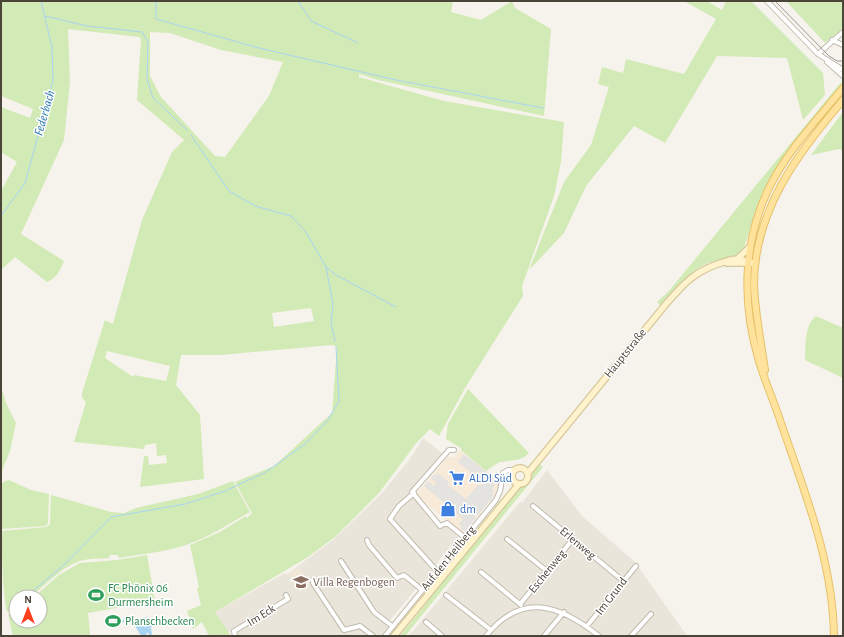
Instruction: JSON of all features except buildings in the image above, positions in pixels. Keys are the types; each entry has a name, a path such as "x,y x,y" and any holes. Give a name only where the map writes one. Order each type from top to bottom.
{"main road":[{"path":"834,636 829,583 818,533 758,359 750,322 747,291 750,247 761,207 778,171 843,88"},
{"path":"766,379 755,299 755,263 761,230 772,200 781,183 803,149 843,100"}],"street":[{"path":"767,1 818,54 843,70"},
{"path":"818,54 832,40 843,32"},
{"path":"832,40 837,44 843,45"},
{"path":"826,60 829,65 843,76"},
{"path":"836,66 843,67"},
{"path":"737,259 750,247"},
{"name":"Hauptstraße","path":"394,636 519,484 527,481 526,471 539,458 681,287 696,273 722,262 737,259 755,263"},
{"name":"Hauptstraße","path":"722,262 740,264 748,262"},
{"path":"454,450 449,450 412,492 440,526 448,523 464,537"},
{"name":"Hauptstraße","path":"506,500 516,470"},
{"path":"519,484 513,478 502,476 505,471 526,471"},
{"name":"Auf den Heilberg","path":"384,636 499,495 502,476"},
{"path":"414,494 399,506 390,519 437,571"},
{"name":"Erlenweg","path":"533,506 622,580"},
{"path":"507,539 547,571"},
{"name":"Eschenweg","path":"521,603 573,539"},
{"path":"367,540 369,545 397,578 404,576 422,590"},
{"path":"341,561 374,612 392,626"},
{"name":"Im Grund","path":"587,626 622,580 636,566"},
{"path":"480,572 521,603 521,609"},
{"path":"313,580 313,583 344,630 360,626 373,636"},
{"path":"446,595 491,630"},
{"name":"Im Eck","path":"235,636 234,632 288,599 286,596"},
{"path":"486,636 508,616 521,609 539,607 552,608 564,612 587,626 599,636"},
{"path":"544,636 564,612"},
{"path":"631,636 651,614"},
{"path":"426,622 442,636"}],"shaded area":[{"path":"423,438 442,453 410,493 440,527 447,525 460,535 432,569 432,573 423,585 419,585 387,624 388,627 381,636 237,636 235,629 228,632 215,612 285,573 286,575 334,539 381,494 410,459"},
{"path":"460,450 497,480 498,485 495,495 463,534 417,496 417,493 448,457 454,457"},
{"path":"464,454 494,478 493,481 496,483 492,489 494,491 492,493 494,495 478,515 475,513 474,515 476,518 465,532 460,528 462,526 459,524 463,519 424,486 428,481 434,486 436,483 431,478 434,474 436,476 438,473 449,482 448,485 466,499 478,485 482,485 484,483 458,462"},
{"path":"547,470 582,516 635,562 687,636 409,636 520,502 522,503"},
{"name":"Villa Regenbogen","path":"299,567 311,584 299,592 288,574"}],"green space":[{"path":"1,1 453,1 451,12 481,20 512,1 515,8 551,29 544,116 378,80 359,74 359,77 444,101 564,122 561,162 554,196 522,286 523,296 465,388 439,436 430,429 417,442 379,493 335,537 308,557 215,612 231,636 209,636 202,622 193,629 187,611 201,605 197,588 199,587 190,545 220,532 246,516 247,518 252,513 235,482 274,466 332,413 337,347 332,345 221,355 181,355 176,385 200,415 204,479 140,487 144,456 148,456 149,465 167,463 166,455 157,456 156,443 145,445 144,449 74,442 86,402 82,398 82,393 105,320 113,324 142,220 172,152 184,140 137,100 141,39 139,37 68,29 70,82 64,140 21,234 64,261 56,276 47,282 15,257 1,270 1,191 17,162 1,152 1,107 30,118 33,109 1,96","holes":["150,32 170,33 221,50 283,62 269,96 225,157 215,156 161,97 150,76","311,308 314,321 274,327 272,313","107,351 170,366 166,381 134,375 133,377 105,358"]},
{"path":"684,1 707,1 722,10 726,1 751,1 823,73 825,95 803,120 787,58 717,56 665,143 634,126 586,186 564,233 529,270 564,182 591,145 609,87 598,84 602,67 623,73 626,59 684,74 716,19"},
{"path":"786,1 843,1 843,28 825,43"},
{"path":"842,81 840,88 758,204 743,251 736,256 708,263 697,269 681,282 661,306 657,302 668,292"},
{"path":"843,112 843,151 839,149 811,155"},
{"path":"816,316 843,328 843,378 805,360 809,325"},
{"path":"1,386 6,403 16,423 10,451 1,473"},
{"path":"468,389 529,453 526,456 520,459 495,464 486,471 461,450 461,448 446,439 448,424"},
{"path":"538,463 543,467 405,636 400,636 520,486 528,481 530,472"},
{"path":"9,480 31,490 49,494 48,523 46,526 1,529 1,484"},
{"path":"233,481 250,512 227,526 186,545 119,558 118,555 110,555 109,558 84,560 70,565 40,589 8,589 8,612 6,610 1,531 47,527 50,524 51,495 111,512 124,513 136,508 198,494"},
{"name":"FC Phönix 06 Durmersheim","path":"147,555 155,601 88,613 90,636 13,636 11,629 48,629 48,589 43,589 59,575 80,563 117,560"}],"water":[{"path":"146,617 153,626 148,629 151,628 152,635 150,636 147,632 146,636 141,636 135,626 139,623 143,626 141,619"}],"waterway":[{"name":"Federbach","path":"1,216 25,183 53,81 52,47 41,1"},
{"path":"156,1 156,19 259,48 396,80 543,108"},
{"path":"298,1 311,21 358,43"},
{"path":"45,16 87,26 142,32 148,42 147,79 153,98 187,130"},
{"path":"191,135 229,191 255,206 291,216 306,232 326,267 336,275 396,307"},
{"path":"326,267 333,304 331,323 335,341"},
{"path":"35,589 65,564 111,517 185,504 225,491 266,472 305,444 328,420 339,401 336,347"},
{"path":"115,621 120,620 119,616"},
{"path":"119,621 123,622 125,617"}],"tram line":[{"path":"775,1 829,56 837,61 843,61"}],"place":[{"name":"ALDI Süd","path":"457,478"},
{"name":"dm","path":"448,509"},
{"name":"Villa Regenbogen","path":"301,582"},
{"name":"FC Phönix 06 Durmersheim","path":"96,595"},
{"name":"Planschbecken","path":"113,621"}]}
